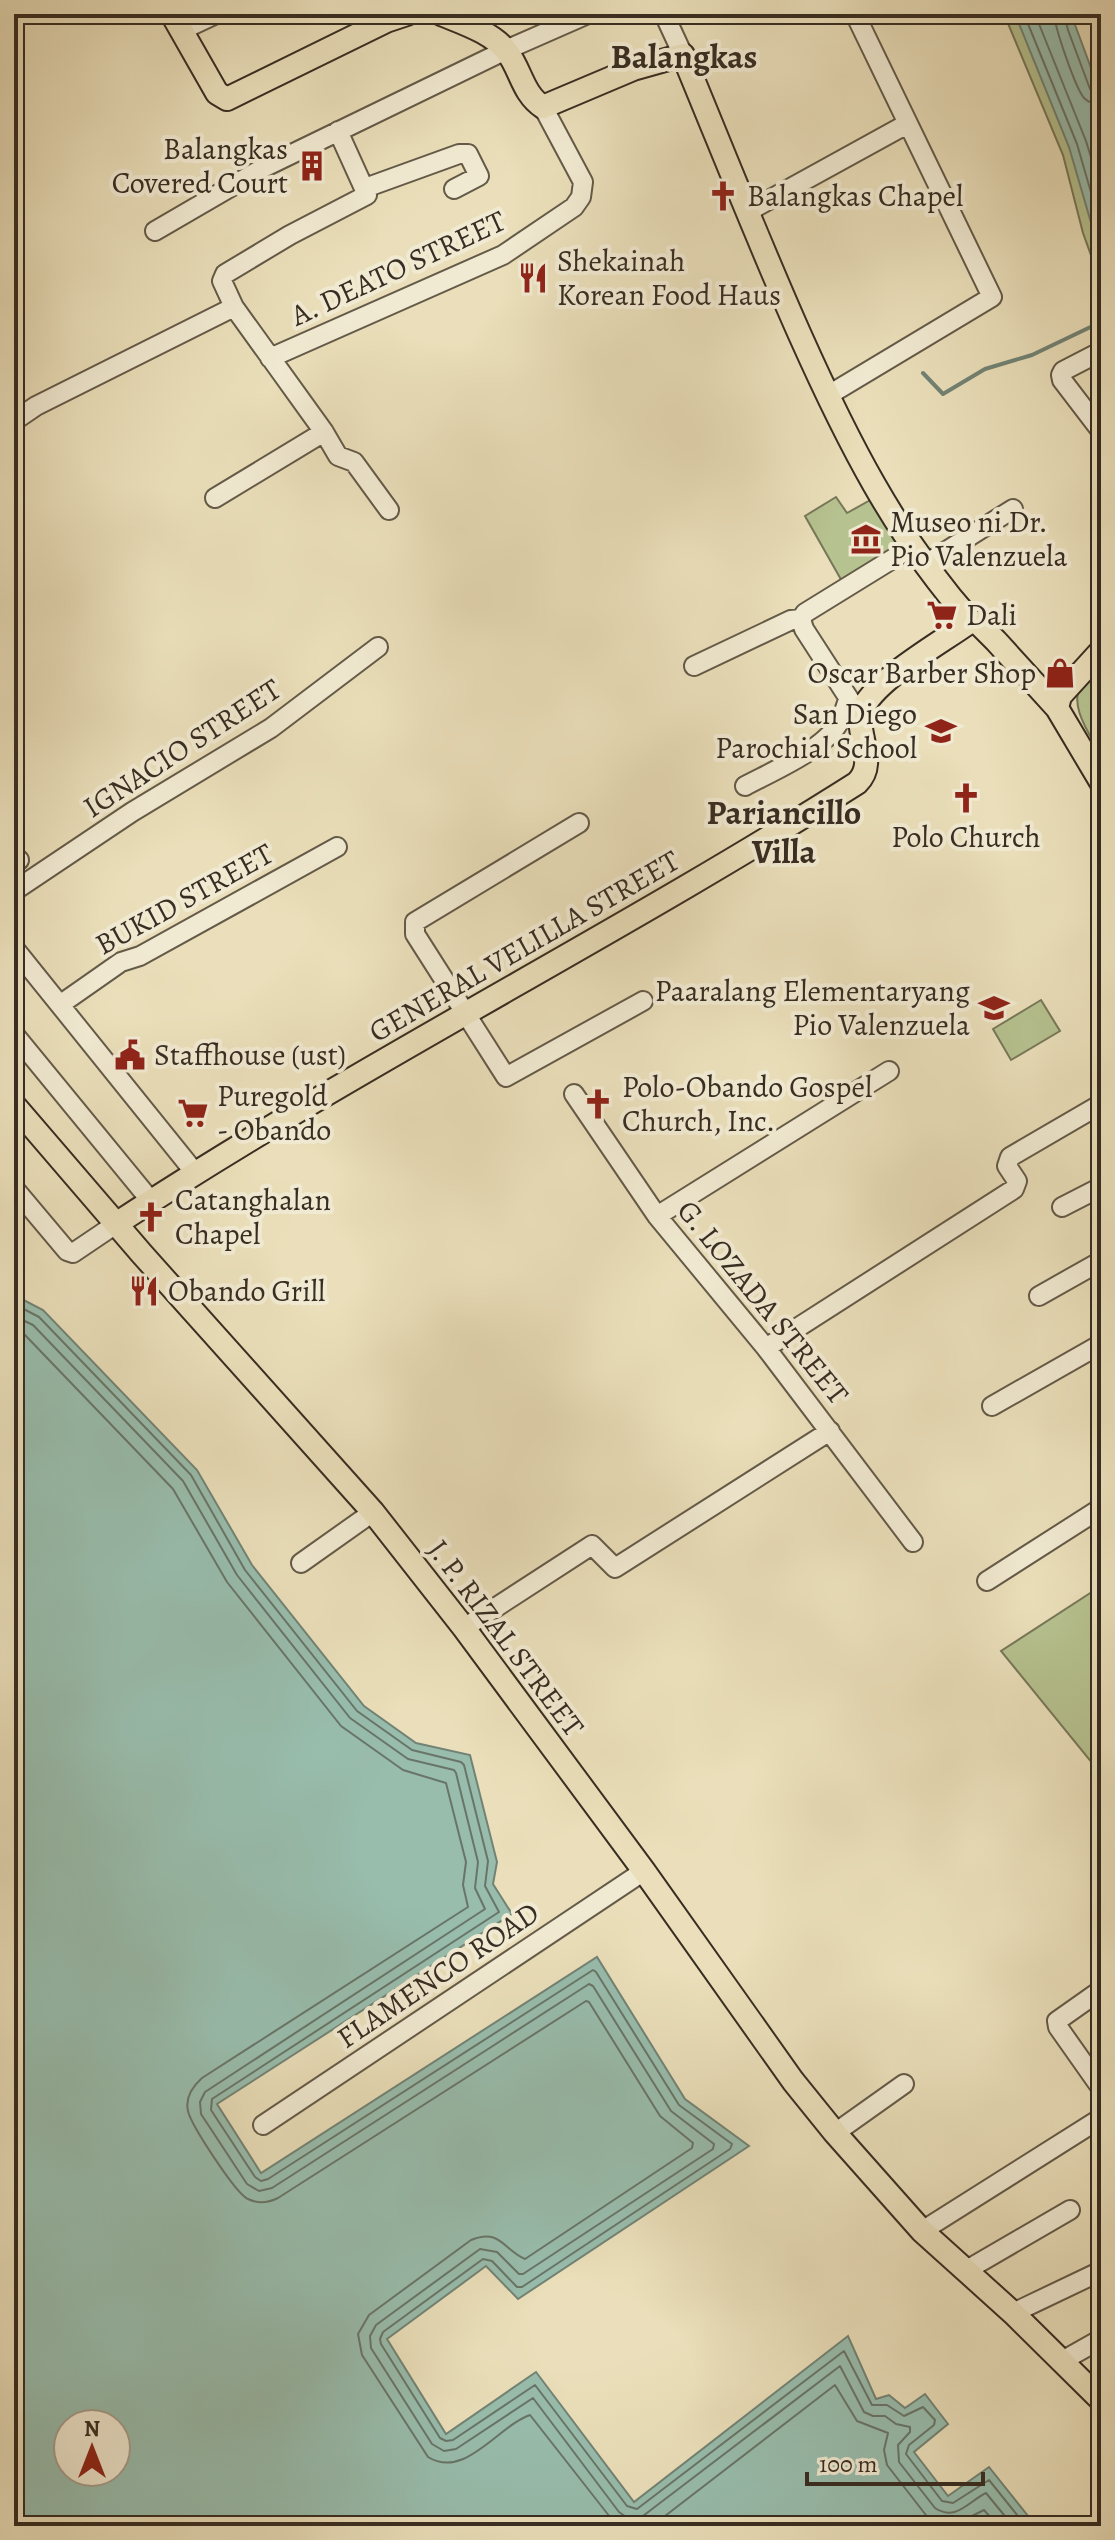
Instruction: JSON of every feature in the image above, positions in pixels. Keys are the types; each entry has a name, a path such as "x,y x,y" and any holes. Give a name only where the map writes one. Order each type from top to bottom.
{"main road":[{"path":"177,22 217,93 227,99 386,21 407,14"},
{"path":"441,14 487,35 506,50 532,98 543,107 633,69 683,55 827,396 866,474 918,556 971,621 979,624 996,641 1057,708 1101,782"},
{"path":"854,708 971,621"},
{"path":"1057,708 1060,696 1100,655"},
{"name":"GENERAL VELILLA STREET","path":"116,1224 466,1012 748,852 857,783 866,770 867,756 854,708"},
{"name":"J. P. RIZAL STREET","path":"14,1105 373,1512 464,1628 644,1871 793,2081 835,2133 922,2231 1013,2313 1101,2400"}],"street":[{"path":"177,22 216,14"},
{"path":"155,231 265,167 506,50 588,14"},
{"path":"664,14 683,55"},
{"path":"827,396 992,297 855,14"},
{"name":"A. DEATO STREET","path":"270,358 503,255 574,207 583,192 583,182 543,107"},
{"path":"747,212 907,124"},
{"path":"338,131 367,193 364,197 290,235 222,278 234,307 338,456 354,462 389,510"},
{"path":"365,188 459,154 468,154 479,176 454,189"},
{"path":"14,421 36,406 234,307"},
{"path":"1101,354 1084,360 1061,375 1101,431"},
{"path":"215,498 324,432"},
{"path":"801,619 805,613 1013,509"},
{"path":"694,666 791,620 801,619"},
{"path":"745,786 823,739 854,708 804,629 801,619"},
{"name":"IGNACIO STREET","path":"14,891 132,812 271,728 378,647"},
{"path":"579,823 415,922 415,934 506,1077 643,1001"},
{"name":"BUKID STREET","path":"61,1004 121,962 140,956 337,847"},
{"path":"14,948 196,1174"},
{"path":"14,1034 151,1201"},
{"path":"657,1216 889,1071"},
{"name":"G. LOZADA STREET","path":"574,1094 657,1216 766,1348 913,1542"},
{"path":"766,1348 1014,1189 1017,1181 1007,1166 1010,1157 1101,1104"},
{"path":"1062,1207 1101,1187"},
{"path":"14,1188 67,1251 73,1253 80,1250 116,1224"},
{"path":"1039,1296 1101,1261"},
{"path":"992,1406 1101,1344"},
{"path":"464,1628 592,1545 615,1568 830,1431"},
{"path":"987,1581 1101,1508"},
{"path":"301,1563 373,1512"},
{"name":"FLAMENCO ROAD","path":"263,2125 644,1871"},
{"path":"1101,1990 1057,2021 1058,2027 1101,2088"},
{"path":"835,2133 904,2084"},
{"path":"922,2231 1101,2118"},
{"path":"965,2271 1070,2210"},
{"path":"1013,2313 1101,2271"},
{"path":"1062,2361 1101,2339"}],"green space":[{"path":"1004,14 1015,14 1075,150 1101,257 1101,283 1083,233 1063,155"},
{"name":"Museo ni Dr. Pio Valenzuela","path":"836,497 847,513 874,498 903,545 843,583 805,516"},
{"path":"1101,665 1101,755 1082,720 1077,701 1082,683"},
{"path":"1041,1000 1060,1031 1011,1060 993,1029"},
{"path":"1101,1586 1101,1774 1001,1651"}],"water":[{"path":"1015,14 1071,14 1101,95 1101,257 1069,147"},
{"path":"14,1295 43,1310 197,1470 252,1565 364,1706 416,1743 470,1755 497,1862 493,1884 512,1914 217,2104 261,2173 597,1957 685,2099 749,2146 518,2299 486,2266 387,2339 446,2434 536,2372 634,2502 848,2336 876,2399 889,2395 905,2408 925,2394 948,2424 914,2452 948,2496 989,2467 1036,2526 14,2526"}],"waterway":[{"path":"923,373 943,394 985,369 1032,355 1101,322"}],"place":[{"name":"Balangkas Covered Court","path":"312,166"},
{"name":"Balangkas Chapel","path":"723,196"},
{"name":"Shekainah Korean Food Haus","path":"533,278"},
{"name":"Museo ni Dr. Pio Valenzuela","path":"866,539"},
{"name":"Dali","path":"942,615"},
{"name":"Oscar Barber Shop","path":"1060,673"},
{"name":"San Diego Parochial School","path":"941,731"},
{"name":"Polo Church","path":"966,798"},
{"name":"Paaralang Elementaryang Pio Valenzuela","path":"994,1008"},
{"name":"Staffhouse (ust)","path":"130,1055"},
{"name":"Polo-Obando Gospel Church, Inc.","path":"598,1104"},
{"name":"Puregold - Obando","path":"193,1113"},
{"name":"Catanghalan Chapel","path":"151,1217"},
{"name":"Obando Grill","path":"144,1291"}],"district":[{"name":"Balangkas","path":"684,56"},
{"name":"Pariancillo Villa","path":"784,832"}]}
